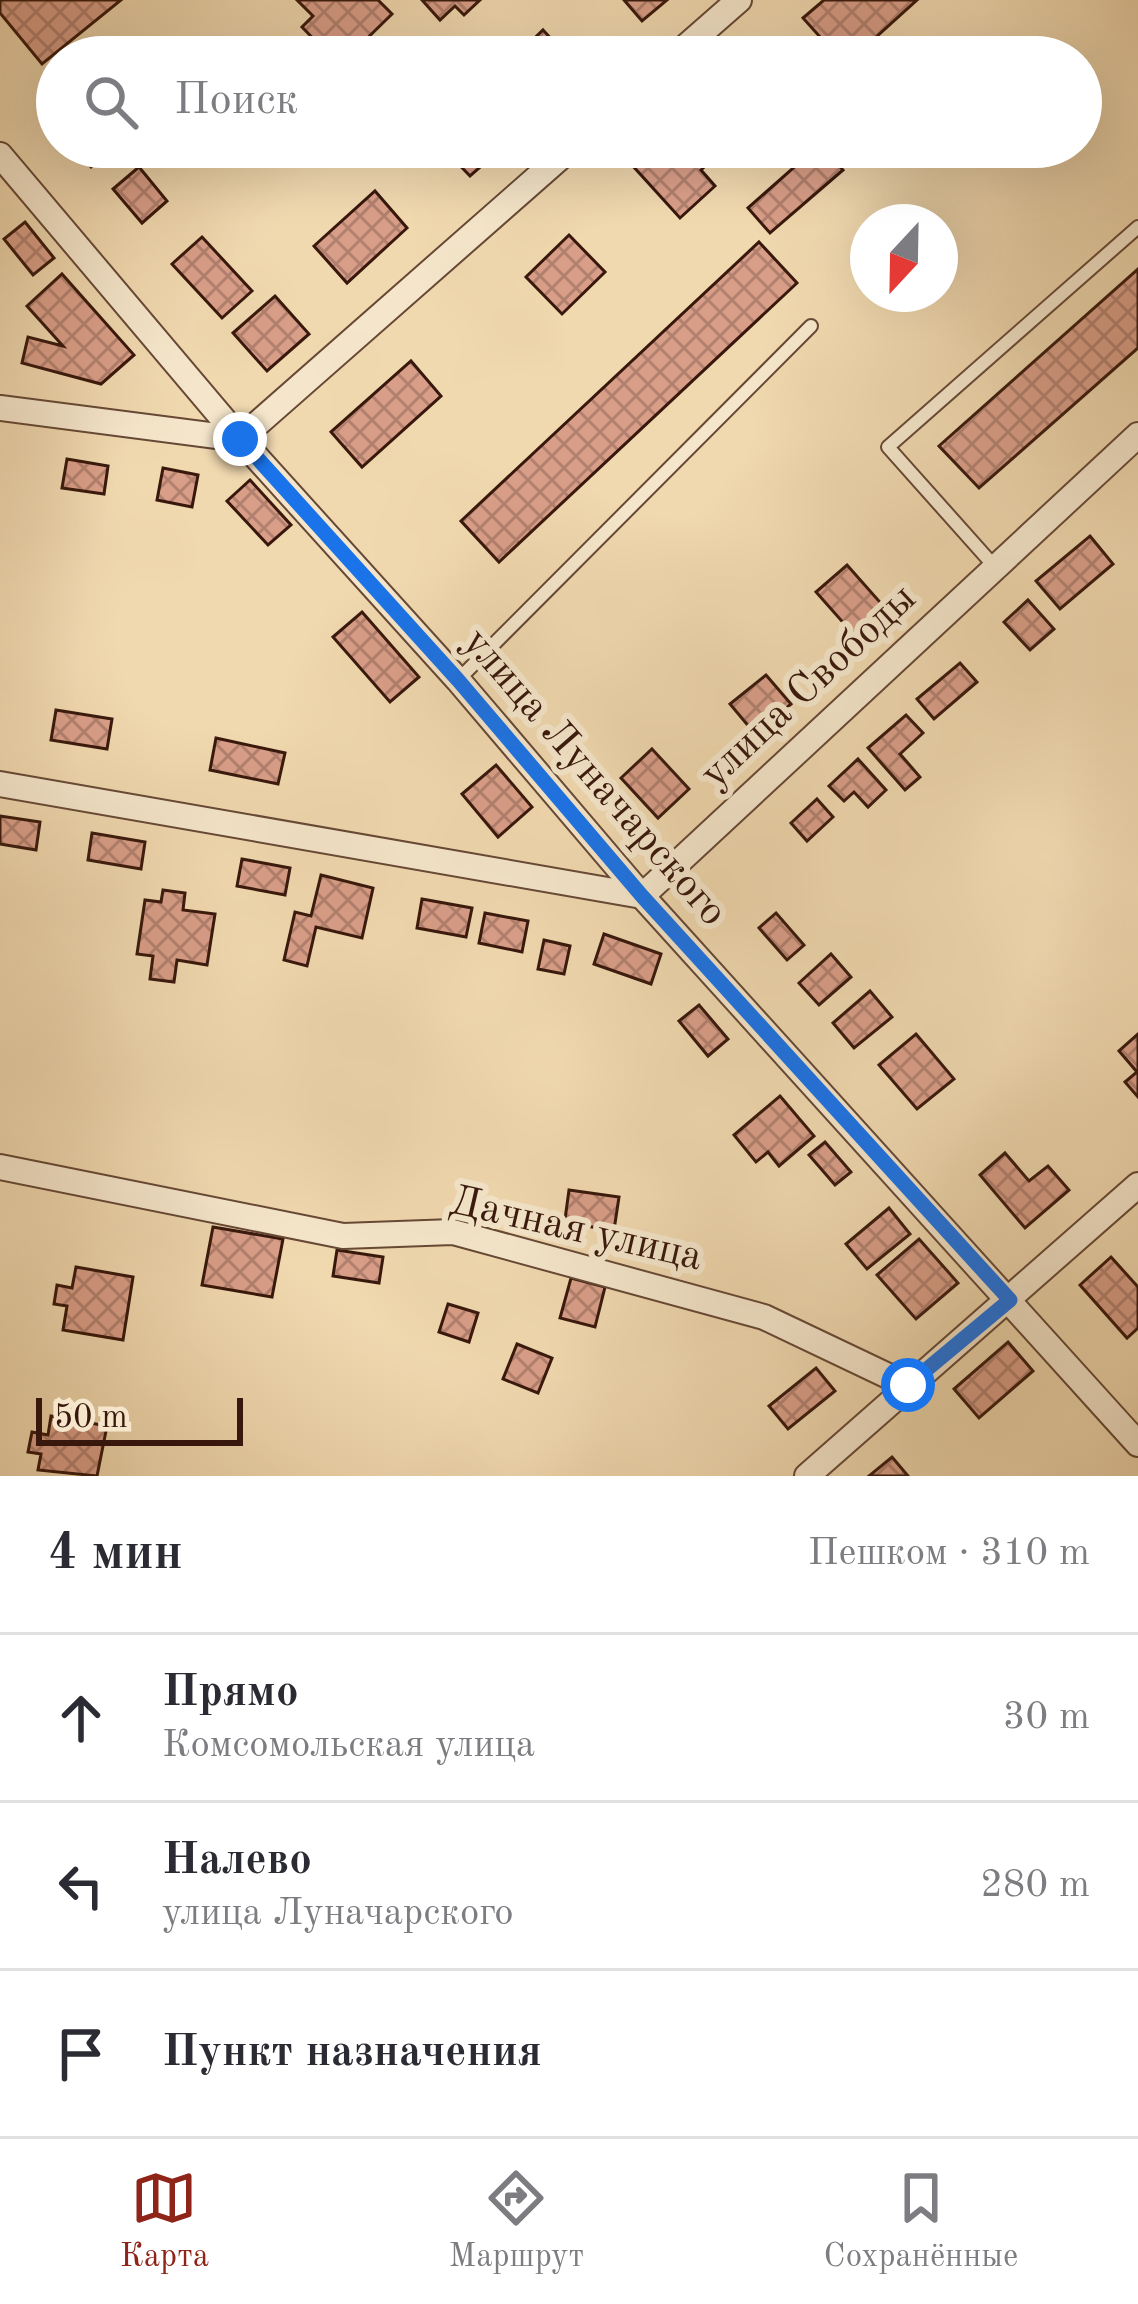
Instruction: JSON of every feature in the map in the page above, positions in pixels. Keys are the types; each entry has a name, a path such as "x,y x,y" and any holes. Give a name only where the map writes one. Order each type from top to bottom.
{"street":[{"path":"698,36 739,0"},
{"name":"улица Луначарского","path":"0,155 240,439 458,680 642,896 1138,1444"},
{"path":"0,408 240,439 548,168"},
{"name":"улица Свободы","path":"642,896 1138,435"},
{"path":"0,784 642,896"},
{"name":"Дачная улица","path":"0,1167 343,1236 453,1232 764,1317 908,1385"},
{"path":"807,1476 1138,1185"}],"lane":[{"path":"995,567 888,446 1138,227"},
{"path":"458,680 811,326"}],"building":[{"path":"0,0 121,0 77,36 36,36 36,57 0,13"},
{"path":"297,0 378,0 392,14 369,36 311,36 302,27 313,16"},
{"path":"422,0 480,0 464,15 455,6 440,20"},
{"path":"624,0 667,0 642,21"},
{"path":"824,0 917,0 877,36 819,36 803,18"},
{"path":"140,168 167,201 142,223 113,189"},
{"path":"635,168 703,168 715,186 680,218"},
{"path":"793,168 843,170 770,233 748,208"},
{"path":"375,191 407,228 347,283 314,246"},
{"path":"25,222 54,258 33,275 4,239"},
{"path":"569,235 605,272 562,314 526,277"},
{"path":"202,237 252,291 222,318 172,264"},
{"path":"759,242 797,283 499,562 461,521"},
{"path":"1138,269 1138,348 979,488 939,446"},
{"path":"62,274 134,355 101,384 22,363 28,337 63,346 27,306"},
{"path":"275,296 309,334 267,371 233,333"},
{"path":"411,361 441,396 362,467 331,432"},
{"path":"67,459 108,466 104,494 62,488"},
{"path":"163,468 198,475 192,507 157,500"},
{"path":"250,480 291,525 268,545 227,501"},
{"path":"1090,536 1113,564 1060,609 1036,581"},
{"path":"847,565 886,609 855,636 816,592"},
{"path":"1028,600 1054,629 1030,650 1004,622"},
{"path":"362,612 419,677 390,702 333,637"},
{"path":"960,663 977,682 934,719 917,699"},
{"path":"766,675 791,704 755,734 730,704"},
{"path":"56,710 112,719 107,749 51,740"},
{"path":"906,715 923,733 900,754 920,777 905,790 868,748"},
{"path":"216,738 285,753 278,784 210,770"},
{"path":"652,749 689,789 658,818 621,778"},
{"path":"858,759 886,790 868,807 854,792 844,801 829,786"},
{"path":"496,765 532,807 498,837 462,794"},
{"path":"817,799 833,817 807,841 791,823"},
{"path":"0,816 40,822 36,850 0,844"},
{"path":"92,833 145,842 141,869 88,860"},
{"path":"242,859 290,868 285,895 237,886"},
{"path":"321,875 373,888 362,938 316,927 307,966 284,960 295,912 311,916"},
{"path":"163,890 185,893 183,910 215,914 207,965 177,960 174,982 150,979 153,956 137,954 145,900 161,902"},
{"path":"422,899 472,908 466,937 417,928"},
{"path":"485,913 528,921 522,952 479,943"},
{"path":"776,913 804,945 787,960 759,928"},
{"path":"604,934 661,954 651,984 594,964"},
{"path":"544,940 570,946 564,974 538,969"},
{"path":"831,954 851,977 819,1005 799,983"},
{"path":"870,991 892,1017 854,1048 833,1023"},
{"path":"699,1005 728,1039 708,1056 679,1021"},
{"path":"916,1034 954,1079 917,1109 879,1065"},
{"path":"1138,1034 1138,1097 1125,1082 1137,1072 1119,1051"},
{"path":"780,1096 814,1136 779,1166 768,1152 756,1162 734,1135"},
{"path":"825,1142 851,1172 835,1185 809,1155"},
{"path":"1005,1153 1029,1181 1048,1166 1069,1190 1025,1228 980,1175"},
{"path":"569,1190 619,1197 614,1230 585,1226 584,1237 563,1234"},
{"path":"889,1208 910,1234 867,1269 846,1244"},
{"path":"213,1227 283,1239 272,1297 202,1285"},
{"path":"919,1239 958,1283 916,1319 877,1275"},
{"path":"337,1250 383,1257 379,1283 333,1276"},
{"path":"1111,1257 1138,1287 1138,1328 1127,1338 1080,1285"},
{"path":"76,1267 133,1277 123,1340 63,1330 67,1306 54,1304 57,1285 72,1288"},
{"path":"571,1278 605,1287 595,1327 560,1318"},
{"path":"448,1304 478,1313 469,1342 439,1332"},
{"path":"1008,1342 1033,1371 979,1418 954,1389"},
{"path":"517,1344 552,1358 538,1393 503,1379"},
{"path":"816,1368 835,1391 788,1429 769,1406"},
{"path":"51,1416 107,1426 97,1476 38,1470 41,1454 28,1452 32,1432 48,1435"},
{"path":"892,1457 908,1476 869,1476"}],"route":[{"path":"240,439 458,680 642,896 1010,1300 908,1385"}]}
